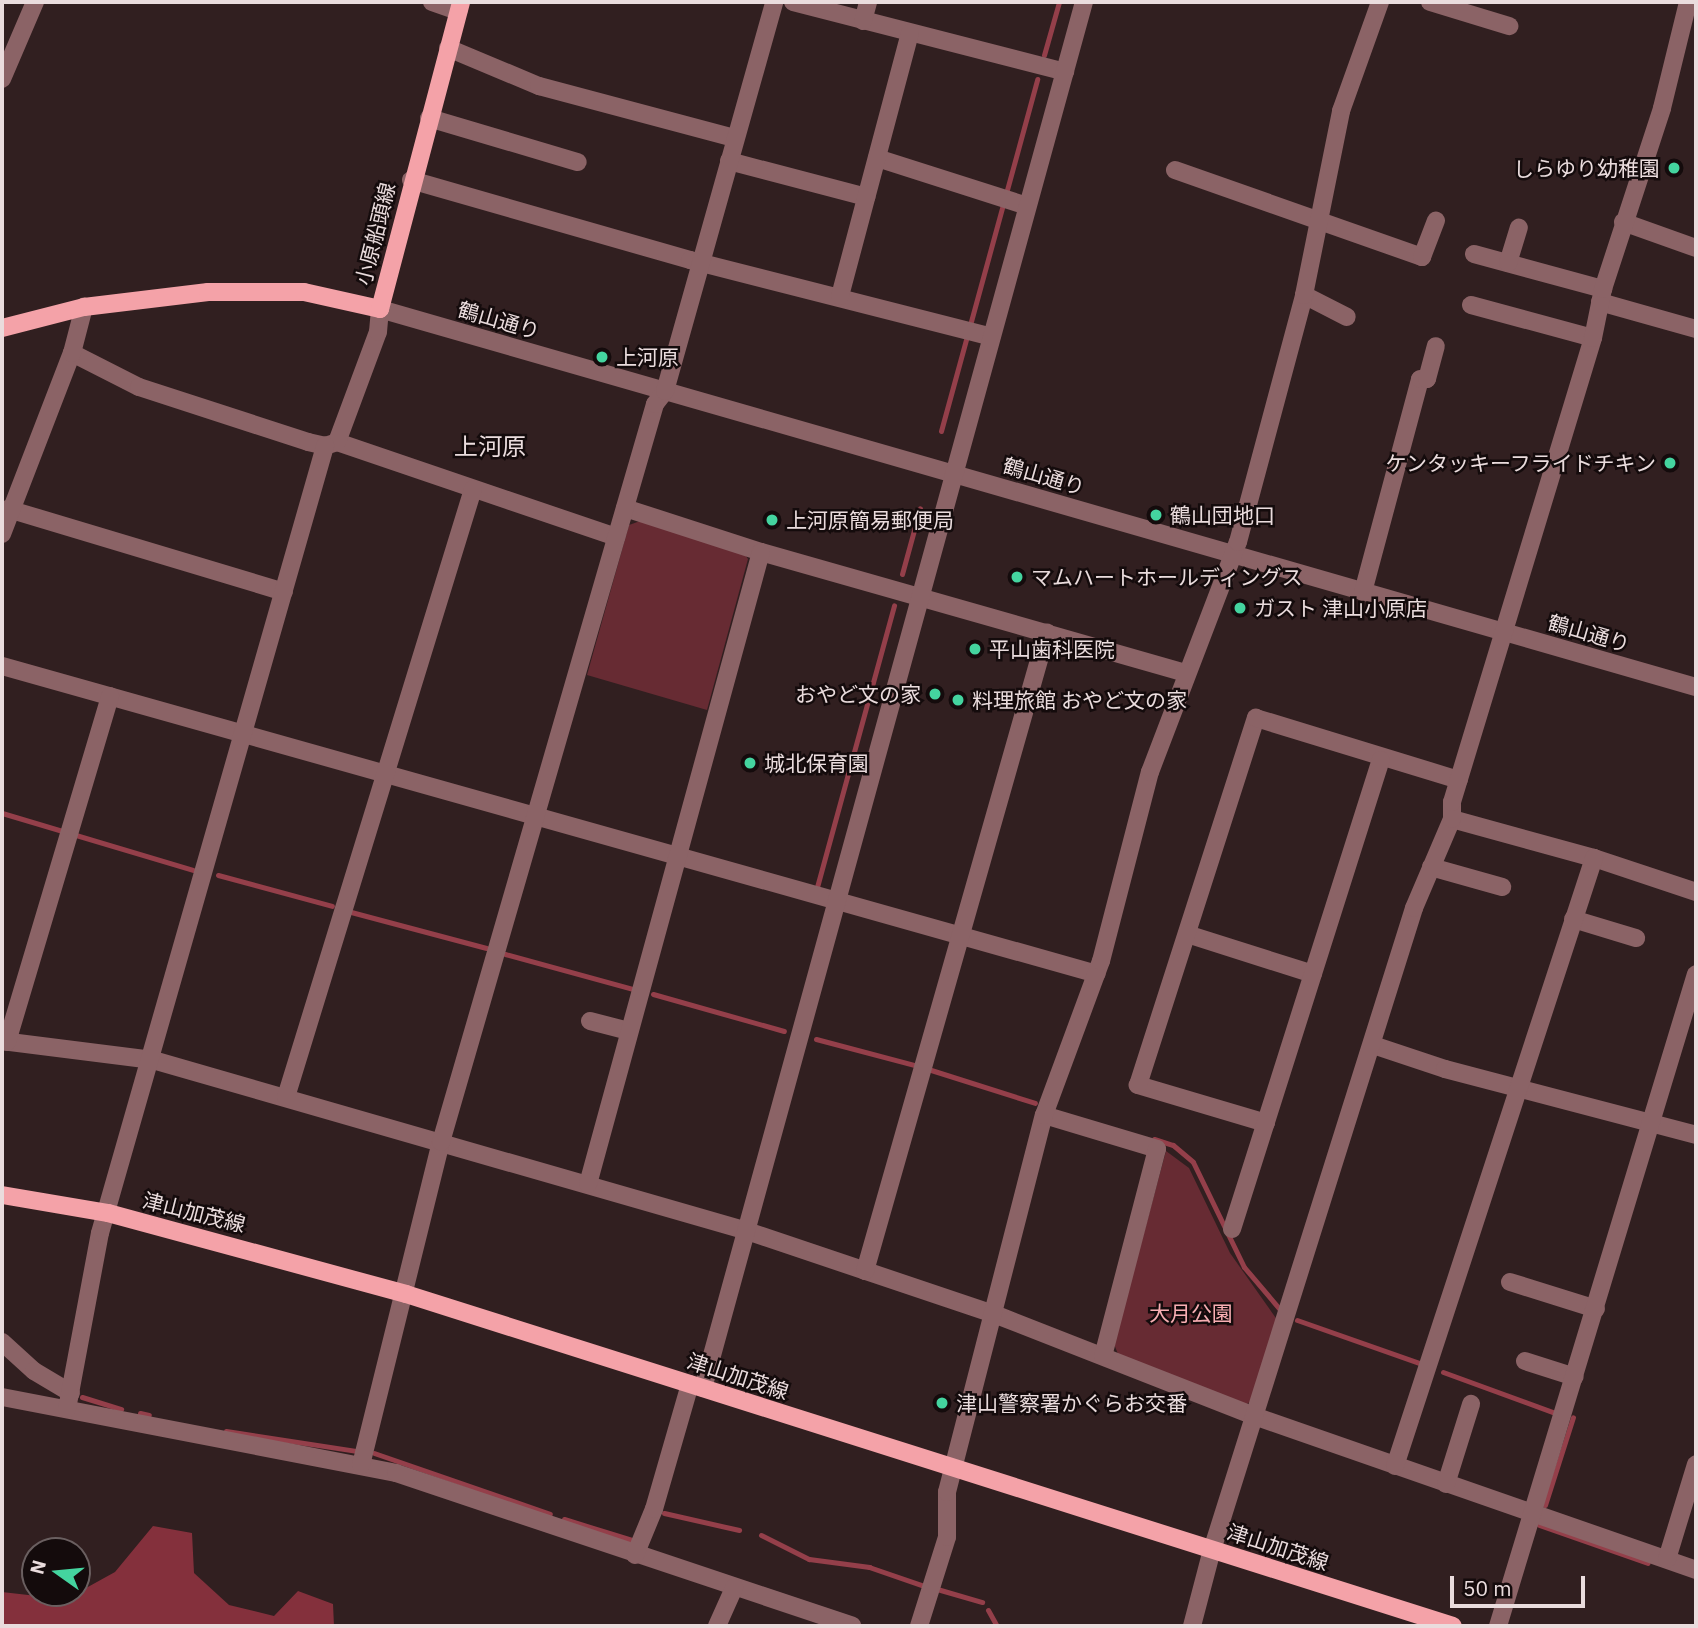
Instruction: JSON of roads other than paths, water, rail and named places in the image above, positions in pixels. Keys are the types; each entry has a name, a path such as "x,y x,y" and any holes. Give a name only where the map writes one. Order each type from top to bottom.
{"main road":[{"name":"小原船頭線","path":"2,328 84,307 262,290 304,292 380,309 411,180 460,6"},
{"name":"津山加茂線","path":"2,1195 108,1213 406,1294 1453,1626"}],"street":[{"path":"2,79 35,2"},
{"path":"432,2 460,6"},
{"path":"361,1465 406,1294 441,1142 655,404 665,391 774,2"},
{"path":"793,2 1065,72"},
{"path":"863,21 867,2"},
{"path":"635,1555 654,1509 747,1231 954,473 976,333 1027,206 1084,2"},
{"path":"919,1626 947,1537 947,1492 1044,1115 1097,974 1150,772 1185,673 1233,555 1304,295 1322,219 1341,111 1380,2"},
{"path":"1430,2 1509,26"},
{"path":"1192,1626 1212,1550 1257,1417 1414,908 1452,819 1459,780 1592,338 1623,222 1662,108 1688,2"},
{"path":"840,296 910,33"},
{"path":"448,48 528,82 735,138"},
{"path":"429,118 578,162"},
{"path":"877,158 1027,206"},
{"path":"729,161 866,197"},
{"path":"1175,170 1322,219 1422,257 1436,221"},
{"path":"411,180 509,210 976,333"},
{"path":"1623,222 1696,248"},
{"path":"1508,263 1519,228"},
{"path":"1474,254 1508,263 1696,329"},
{"path":"1304,295 1347,317"},
{"path":"1471,305 1592,338"},
{"path":"2,534 9,509 72,352 84,307"},
{"path":"69,1401 100,1233 153,1060 284,592 331,444 378,332 380,309"},
{"name":"鶴山通り","path":"380,309 1696,687"},
{"path":"1363,593 1420,379 1427,379 1436,346"},
{"path":"72,352 139,387 331,444 616,537"},
{"path":"286,1097 473,489"},
{"path":"625,508 761,552 1185,673"},
{"path":"9,509 284,592"},
{"path":"587,1184 761,552"},
{"path":"865,1270 1047,632"},
{"path":"2,666 1097,974"},
{"path":"110,696 4,1041 153,1060 747,1231 994,1314 1257,1417 1696,1570"},
{"path":"1266,1124 1138,1085 1255,718 1381,760 1459,780"},
{"path":"1232,1229 1381,760"},
{"path":"1452,819 1594,858 1696,891"},
{"path":"1395,1466 1594,858"},
{"path":"1432,867 1503,887"},
{"path":"1573,919 1636,938"},
{"path":"1187,934 1312,974"},
{"path":"1498,1626 1696,974"},
{"path":"590,1021 629,1031"},
{"path":"1373,1045 1696,1135"},
{"path":"1044,1115 1157,1149 1103,1356"},
{"path":"1510,1282 1596,1309"},
{"path":"2,1342 69,1401"},
{"path":"1525,1361 1575,1377"},
{"path":"2,1397 69,1401 361,1465 424,1482 852,1626"},
{"path":"1446,1484 1471,1404"},
{"path":"1667,1559 1696,1464"},
{"path":"717,1626 734,1588"}],"waterway":[{"path":"1044,55 1059,2"},
{"path":"941,431 1037,79"},
{"path":"902,574 920,508"},
{"path":"817,887 894,605"},
{"path":"2,813 193,870"},
{"path":"218,875 332,906"},
{"path":"351,912 486,948"},
{"path":"505,954 633,989"},
{"path":"653,994 784,1031"},
{"path":"816,1039 918,1066"},
{"path":"931,1070 1035,1103"},
{"path":"1154,1139 1173,1145 1193,1162 1244,1267 1283,1313"},
{"path":"1297,1320 1422,1364"},
{"path":"1443,1372 1558,1414"},
{"path":"82,1397 121,1409"},
{"path":"140,1413 149,1415"},
{"path":"1545,1505 1573,1417"},
{"path":"226,1431 357,1451"},
{"path":"374,1453 550,1514"},
{"path":"664,1513 739,1530"},
{"path":"564,1519 632,1540"},
{"path":"1539,1525 1648,1563"},
{"path":"761,1535 809,1559 869,1567 924,1586"},
{"path":"937,1589 982,1602"},
{"path":"988,1610 997,1626"}],"place":[{"name":"しらゆり幼稚園","path":"1674,168"},
{"name":"上河原","path":"602,357"},
{"name":"ケンタッキーフライドチキン","path":"1670,463"},
{"name":"鶴山団地口","path":"1156,515"},
{"name":"上河原簡易郵便局","path":"772,520"},
{"name":"マムハートホールディングス","path":"1017,577"},
{"name":"ガスト 津山小原店","path":"1240,608"},
{"name":"平山歯科医院","path":"975,649"},
{"name":"おやど文の家","path":"935,694"},
{"name":"料理旅館 おやど文の家","path":"958,700"},
{"name":"城北保育園","path":"750,763"},
{"name":"津山警察署かぐらお交番","path":"942,1403"}],"district":[{"name":"上河原","path":"490,447"}],"park label":[{"name":"大月公園","path":"1191,1313"}]}
